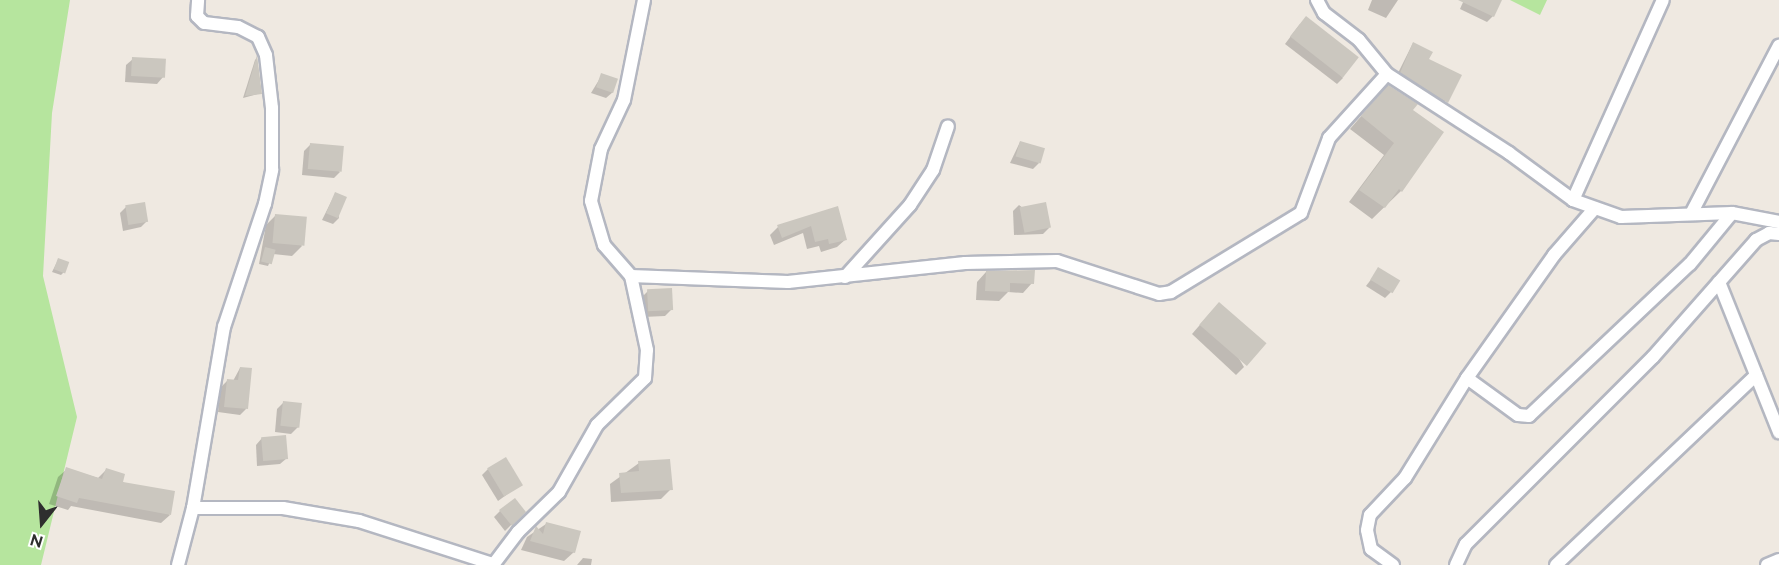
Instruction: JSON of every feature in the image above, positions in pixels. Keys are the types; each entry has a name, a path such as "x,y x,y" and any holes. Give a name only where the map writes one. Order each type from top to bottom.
{"street":[{"path":"178,565 193,508 224,327 265,204 272,170 272,108 266,55 258,37 238,27 204,22 197,16 198,0"},
{"path":"193,508 282,508 359,521 493,564 559,492 597,425 645,378 647,350 631,276 604,245 591,201 601,150 624,100 644,0"},
{"path":"1317,0 1324,13 1359,40 1387,74 1509,153 1573,200 1621,217 1732,213 1779,222"},
{"path":"1324,13 1330,0"},
{"path":"1573,200 1663,0"},
{"path":"1691,214 1779,46"},
{"path":"631,276 788,282 965,262 1057,261 1159,294 1172,292 1301,213 1329,138 1387,74"},
{"path":"845,277 910,206 933,170 948,126"},
{"path":"1393,565 1371,549 1367,530 1370,515 1405,478 1467,378 1554,255 1595,208"},
{"path":"1467,378 1518,415 1529,416 1690,264 1732,213"},
{"path":"1456,565 1466,544 1653,357 1756,240 1769,233 1779,234"},
{"path":"1719,282 1779,432"},
{"path":"1556,565 1756,375"},
{"path":"1767,565 1779,560"}],"green space":[{"path":"0,0 70,0 52,113 43,276 77,417 41,565 0,565"},
{"path":"1510,0 1547,0 1540,15"}],"building":[{"path":"1458,0 1502,0 1494,17"},
{"path":"1306,16 1359,57 1343,78 1290,36"},
{"path":"1413,42 1433,52 1429,59 1462,75 1448,103 1400,73"},
{"path":"257,55 262,94 245,96"},
{"path":"132,57 166,59 165,78 131,76"},
{"path":"601,73 618,79 613,93 596,87"},
{"path":"1388,85 1418,104 1413,110 1444,132 1402,192 1399,189 1385,208 1359,190 1394,143 1361,116"},
{"path":"1020,141 1045,148 1041,164 1016,156"},
{"path":"310,143 344,146 342,172 308,169"},
{"path":"335,192 347,197 338,218 326,213"},
{"path":"145,202 148,222 128,225 125,205"},
{"path":"1046,202 1051,228 1024,233 1019,207"},
{"path":"838,206 847,240 829,244 828,239 815,242 811,226 782,238 777,225"},
{"path":"275,214 307,217 304,246 272,243"},
{"path":"265,247 276,250 272,264 261,261"},
{"path":"58,258 69,262 65,273 54,269"},
{"path":"1378,267 1400,280 1393,293 1370,280"},
{"path":"1035,270 1034,284 1010,283 1010,292 985,291 986,271"},
{"path":"672,288 673,310 648,311 647,289"},
{"path":"1219,302 1267,343 1247,366 1199,325"},
{"path":"240,367 252,368 248,409 224,407 227,379 238,380"},
{"path":"283,401 302,403 299,428 280,426"},
{"path":"286,435 288,459 263,461 261,437"},
{"path":"506,457 523,485 504,497 487,468"},
{"path":"670,459 673,490 621,493 619,473 639,471 638,461"},
{"path":"66,467 102,479 106,468 125,474 123,482 175,491 171,515 79,498 77,503 56,496"},
{"path":"515,498 526,512 512,526 499,510"},
{"path":"546,522 581,531 575,553 530,541 536,526 543,534"}]}
